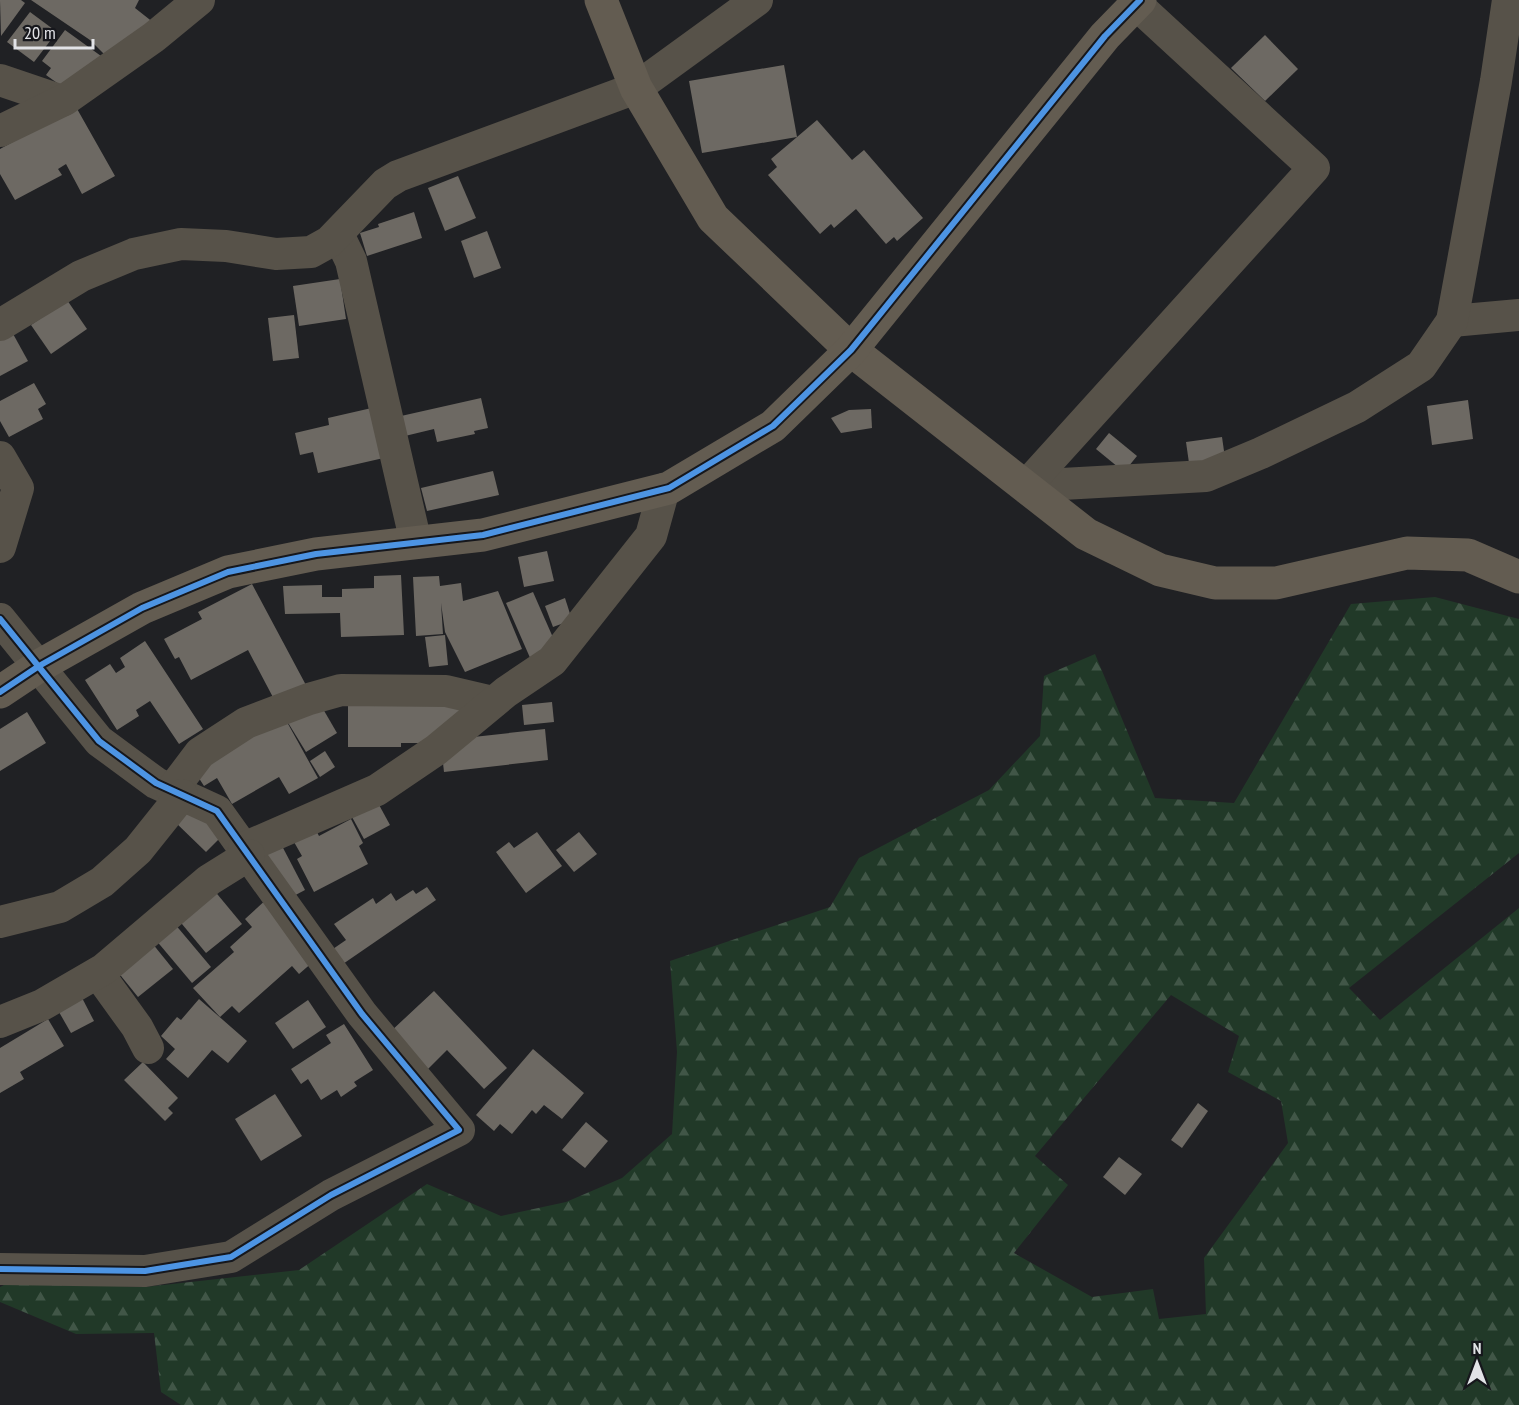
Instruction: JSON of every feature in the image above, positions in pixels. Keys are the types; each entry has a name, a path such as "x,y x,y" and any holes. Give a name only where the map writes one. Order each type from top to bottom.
{"street":[{"path":"0,131 62,101 154,37 200,0"},
{"path":"601,0 636,88 713,218 851,350 1086,534 1160,570 1215,583 1276,583 1407,552 1468,555 1519,577"},
{"path":"0,325 81,276 134,254 181,244 226,246 276,254 311,252 329,242 385,184 398,176 636,88 757,0"},
{"path":"1026,486 1206,476 1261,453 1357,407 1421,366 1452,321 1496,81 1508,0"},
{"path":"0,692 39,666 142,608 228,572 316,554 483,535 664,489 773,426 851,350 1105,36 1138,2 1314,168 1026,486"},
{"path":"0,80 62,101"},
{"path":"338,234 351,261 416,543"},
{"path":"1452,321 1519,315"},
{"path":"0,457 18,488 0,547"},
{"path":"0,1022 42,1005 98,973 246,852 377,790 436,750 494,702 552,661 651,537 664,489"},
{"path":"0,619 99,741 156,783 217,811 362,1014 459,1130 332,1195 231,1257 145,1271 0,1269"},
{"path":"0,922 60,907 102,882 138,850 201,753 246,723 309,699 341,690 446,691 494,702"},
{"path":"98,973 137,1027 148,1048"}],"green space":[{"path":"1435,597 1519,619 1519,853 1349,988 1380,1020 1519,908 1519,1405 181,1405 161,1392 154,1333 76,1334 0,1302 0,1287 10,1282 145,1287 299,1270 427,1184 501,1216 566,1202 622,1178 672,1134 677,1052 670,961 830,907 859,858 989,790 1040,736 1044,676 1095,654 1155,798 1234,803 1351,604","holes":["1171,995 1239,1036 1228,1072 1281,1101 1288,1143 1204,1258 1206,1314 1159,1319 1153,1289 1092,1297 1014,1253 1068,1185 1035,1156"]}],"building":[{"path":"0,0 21,0 25,3 1,36"},
{"path":"31,0 139,0 135,8 154,23 109,59 90,40"},
{"path":"30,12 57,32 34,62 7,42"},
{"path":"65,30 101,56 67,90 46,75 51,68 42,61"},
{"path":"1265,35 1298,69 1265,101 1231,68"},
{"path":"784,65 797,137 702,153 689,81"},
{"path":"76,107 115,176 82,194 66,164 58,169 62,175 15,200 0,174 0,149"},
{"path":"817,120 852,160 864,150 923,218 897,241 894,237 886,244 856,209 834,228 831,224 820,234 768,175 777,167 771,159"},
{"path":"458,176 476,218 445,231 428,188"},
{"path":"414,212 422,238 367,256 360,233 379,227 378,224"},
{"path":"487,231 501,268 474,278 461,241"},
{"path":"340,279 346,319 299,326 293,286"},
{"path":"67,300 87,329 51,354 31,325"},
{"path":"294,315 299,358 273,361 268,318"},
{"path":"12,332 28,361 0,376 0,339"},
{"path":"34,383 46,404 38,409 43,419 9,437 0,421 0,401"},
{"path":"481,398 488,428 474,431 475,434 437,442 434,429 405,436 401,416"},
{"path":"1468,400 1473,439 1432,445 1427,406"},
{"path":"376,407 388,457 318,473 313,452 300,455 295,433 329,425 328,418"},
{"path":"871,409 872,428 841,433 831,418 849,410"},
{"path":"1109,433 1137,456 1124,472 1096,449"},
{"path":"1222,437 1225,458 1189,463 1186,442"},
{"path":"493,471 499,495 427,511 421,488"},
{"path":"547,551 554,581 524,587 518,557"},
{"path":"401,575 404,635 341,637 340,613 285,614 283,586 322,585 322,597 342,597 342,589 374,588 374,576"},
{"path":"439,576 440,586 461,583 463,601 498,591 522,649 465,672 445,632 441,603 443,634 416,636 413,577"},
{"path":"252,584 307,687 276,703 248,650 191,680 179,657 175,659 164,639 202,619 198,612"},
{"path":"533,592 558,649 531,660 506,603"},
{"path":"565,598 572,620 553,627 545,606"},
{"path":"445,635 448,665 429,667 425,637"},
{"path":"145,641 203,729 179,744 150,701 136,710 139,716 117,730 85,680 110,664 116,673 125,667 120,658"},
{"path":"461,701 461,723 435,743 401,743 401,747 348,747 348,705"},
{"path":"319,702 337,733 306,752 287,721"},
{"path":"552,702 554,722 524,725 522,705"},
{"path":"27,712 46,743 0,771 0,729"},
{"path":"282,713 318,778 289,794 279,777 232,804 217,778 204,786 195,772"},
{"path":"545,729 548,760 444,772 442,754 455,739"},
{"path":"325,751 335,767 320,777 310,761"},
{"path":"190,800 225,833 206,852 172,819"},
{"path":"378,803 390,825 364,839 352,817"},
{"path":"351,819 363,843 359,846 368,864 314,892 297,859 302,856 294,842 316,830 319,836"},
{"path":"537,832 562,866 526,893 496,852 509,842 514,848"},
{"path":"579,832 597,854 574,872 556,850"},
{"path":"281,844 305,890 288,899 263,854"},
{"path":"427,887 436,900 340,966 330,951 346,940 334,924 373,898 376,904 391,893 396,901 413,890 416,894"},
{"path":"213,889 242,924 206,953 177,918"},
{"path":"269,897 321,955 299,974 292,966 239,1013 232,1006 220,1017 193,988 234,952 230,947 252,927 245,919"},
{"path":"174,923 211,967 192,983 155,939"},
{"path":"152,943 173,969 138,997 117,971"},
{"path":"434,991 507,1068 484,1089 447,1050 426,1071 389,1033"},
{"path":"79,992 94,1021 71,1033 55,1005"},
{"path":"199,999 247,1041 228,1063 212,1050 188,1078 166,1059 175,1049 161,1036 177,1017 181,1020"},
{"path":"308,1000 326,1027 293,1049 275,1023"},
{"path":"48,1019 64,1046 20,1072 24,1079 0,1093 0,1048"},
{"path":"344,1024 373,1070 354,1082 357,1086 341,1097 337,1090 321,1100 308,1079 301,1084 291,1069 331,1043 326,1035"},
{"path":"533,1049 584,1093 562,1119 544,1105 536,1114 532,1110 512,1134 500,1124 494,1131 476,1115"},
{"path":"143,1062 178,1098 168,1108 173,1113 165,1121 124,1080"},
{"path":"275,1094 302,1136 261,1161 235,1119"},
{"path":"1198,1103 1208,1111 1182,1148 1171,1140"},
{"path":"586,1122 608,1141 585,1168 562,1150"},
{"path":"1119,1157 1142,1174 1125,1195 1103,1177"}],"cycle path":[{"path":"0,692 39,666 142,608 228,572 316,554 483,535 669,488 773,426 851,350 1105,36 1140,0"},
{"path":"0,619 99,741 156,783 217,811 362,1014 459,1130 331,1195 231,1257 145,1271 0,1269"}]}
